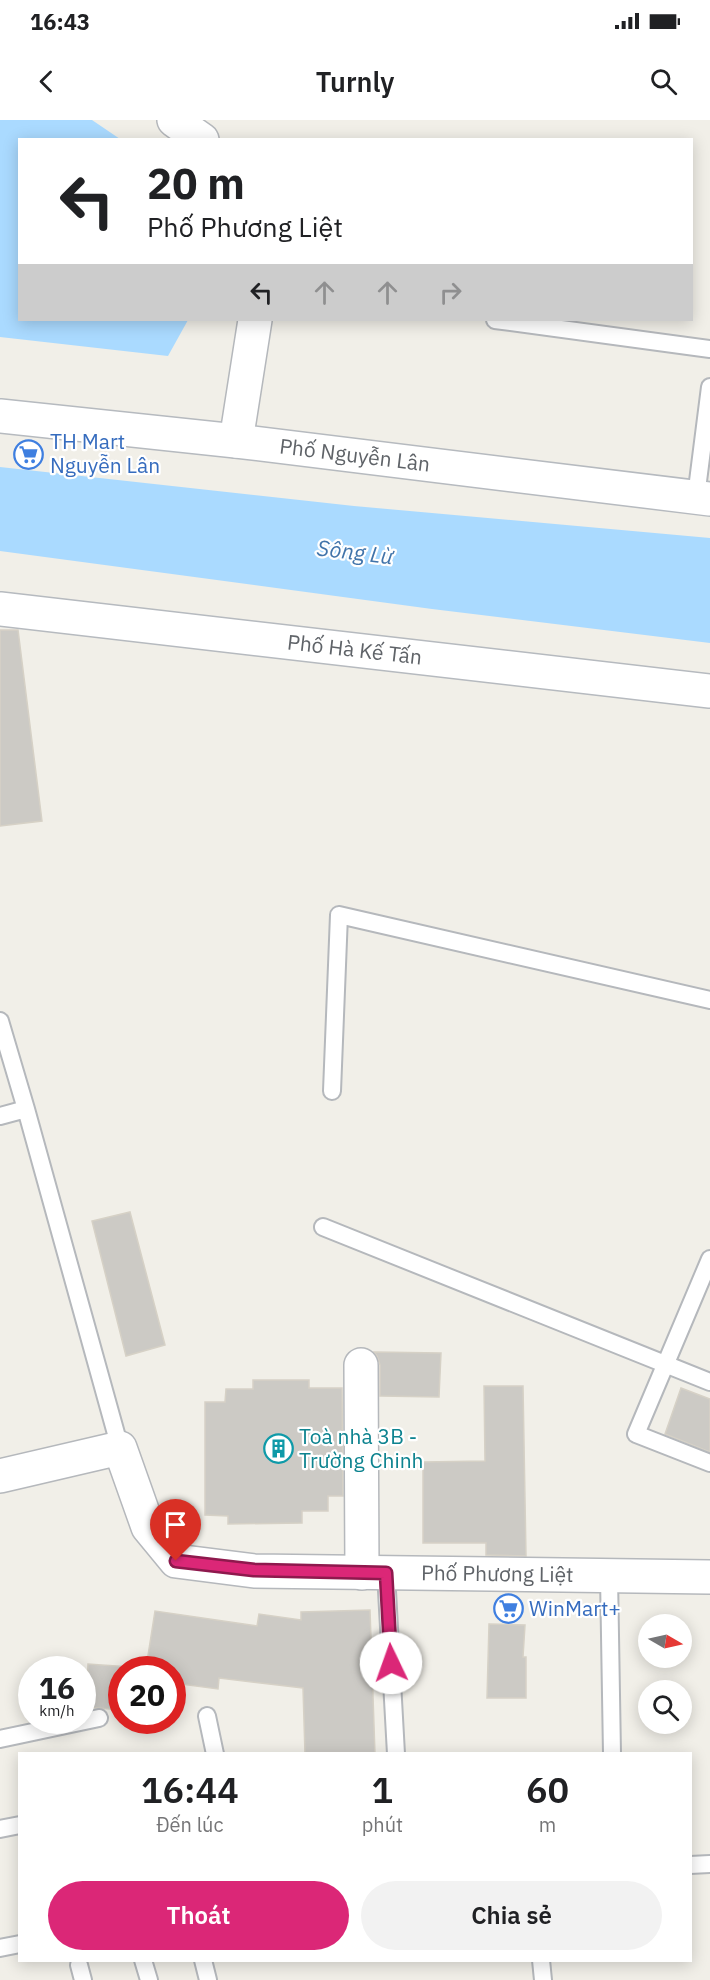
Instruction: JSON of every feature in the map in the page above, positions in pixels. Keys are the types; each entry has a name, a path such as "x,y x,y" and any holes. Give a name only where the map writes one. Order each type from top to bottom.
{"street":[{"path":"174,120 199,138"},
{"path":"236,441 255,321"},
{"name":"Phố Nguyễn Lân","path":"0,416 236,441 703,498"},
{"name":"Phố Hà Kế Tấn","path":"0,609 710,691"},
{"path":"361,1365 374,1573"},
{"path":"0,1476 120,1448"},
{"name":"Phố Phương Liệt","path":"120,1448 148,1527 176,1561 254,1570 710,1577"}],"lane":[{"path":"502,321 710,349"},
{"path":"703,498 710,387"},
{"path":"332,1091 339,915 710,1000"},
{"path":"0,1022 120,1448"},
{"path":"0,1116 26,1109"},
{"path":"323,1227 710,1382"},
{"path":"710,1260 636,1434 710,1463"},
{"path":"374,1573 396,1752"},
{"path":"609,1576 612,1752"},
{"path":"207,1716 215,1752"},
{"path":"0,1739 99,1718"},
{"path":"0,1829 18,1825"},
{"path":"692,1865 710,1864"},
{"path":"0,1948 18,1944"},
{"path":"144,1962 148,1980"},
{"path":"204,1962 208,1980"},
{"path":"541,1962 543,1980"}],"water":[{"path":"0,120 92,120 119,138 18,138 18,321 187,321 168,356 0,337"},
{"name":"Sông Lừ","path":"0,467 354,506 710,538 710,643 432,609 0,551"}],"building":[{"path":"0,630 18,630 42,821 0,826"},
{"path":"130,1212 165,1345 126,1356 92,1221"},
{"path":"374,1352 441,1353 439,1397 380,1396 380,1365"},
{"name":"Toà nhà 3B - Trường Chinh","path":"253,1380 309,1380 309,1388 342,1388 343,1496 328,1496 328,1511 302,1511 302,1523 228,1524 228,1516 205,1515 205,1402 225,1402 226,1389 253,1389"},
{"path":"484,1386 523,1386 526,1556 486,1555 486,1543 423,1543 423,1462 485,1461"},
{"path":"681,1388 710,1399 710,1452 665,1434"},
{"path":"370,1610 375,1752 305,1752 303,1688 219,1678 218,1689 186,1685 186,1656 148,1656 155,1611 257,1626 259,1614 301,1620 301,1612"},
{"path":"489,1624 525,1625 523,1657 526,1657 526,1698 487,1698"},
{"path":"96,1665 108,1665 108,1709 96,1708"}],"place":[{"name":"TH Mart Nguyễn Lân","path":"29,454"},
{"name":"Toà nhà 3B - Trường Chinh","path":"278,1449"},
{"name":"WinMart+","path":"508,1609"}],"route":[{"path":"176,1561 254,1570 386,1573 391,1663"}]}
